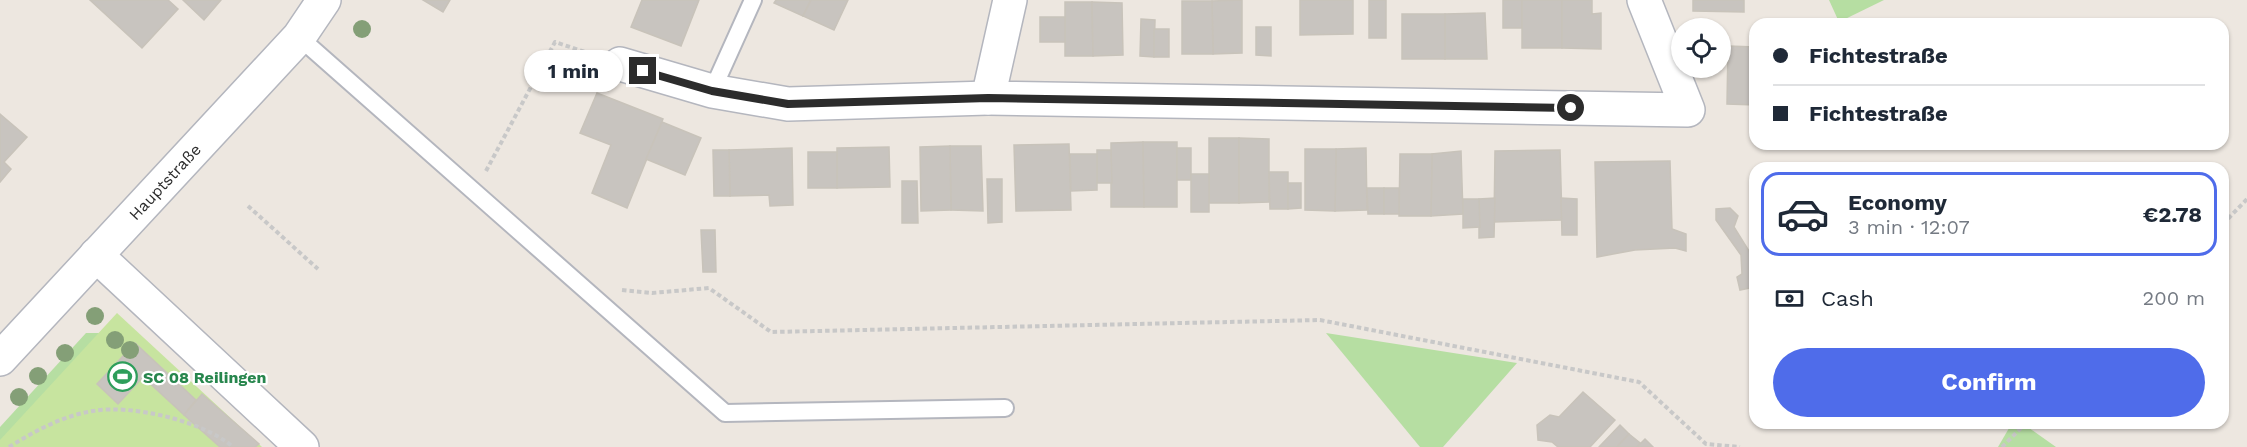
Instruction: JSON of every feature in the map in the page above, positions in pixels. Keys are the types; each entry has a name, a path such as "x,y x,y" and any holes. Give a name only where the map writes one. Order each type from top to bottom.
{"street":[{"name":"Hauptstraße","path":"0,359 299,36 324,0"},
{"path":"988,98 1010,0"},
{"path":"620,64 712,91 788,104 988,98 1688,110 1644,0"},
{"path":"96,255 302,447"}],"lane":[{"path":"712,91 753,0"},
{"path":"299,36 725,413 1005,408"}],"path":[{"path":"475,193 555,42 620,64"},
{"path":"2229,218 2247,199"},
{"path":"248,206 318,269"},
{"path":"619,290 652,293 709,288 771,332 1320,320 1639,382 1708,446 1740,447"},
{"path":"9,447 57,420 95,410 129,410 185,421 223,438 233,447"},
{"path":"2002,447 2020,429"}],"green space":[{"path":"1829,0 1884,0 1847,18 1837,18"},
{"name":"SC 08 Reilingen","path":"117,313 262,447 0,447 0,440"},
{"path":"86,333 123,333 0,447 0,427"},
{"path":"1326,333 1517,363 1443,447 1420,447"},
{"path":"2008,429 2030,429 2056,447 1998,447"}],"building":[{"path":"90,0 168,0 178,9 142,48"},
{"path":"183,0 221,0 204,20"},
{"path":"423,0 450,0 443,12"},
{"path":"642,0 699,0 681,46 631,27"},
{"path":"776,0 811,0 803,16 774,3"},
{"path":"811,0 848,0 834,30 803,16"},
{"path":"1242,0 1242,53 1213,54 1212,1"},
{"path":"1300,0 1353,0 1353,34 1300,35"},
{"path":"1369,0 1386,0 1386,38 1369,38"},
{"path":"1503,0 1522,0 1522,28 1503,28"},
{"path":"1522,0 1562,0 1562,48 1522,48"},
{"path":"1562,0 1592,0 1592,14 1601,13 1601,49 1562,48"},
{"path":"1693,0 1744,0 1744,12 1693,11"},
{"path":"1182,1 1212,1 1213,54 1182,54"},
{"path":"1065,2 1092,2 1093,56 1065,56"},
{"path":"1092,2 1122,3 1123,55 1093,56"},
{"path":"1485,13 1487,59 1445,59 1445,14"},
{"path":"1402,14 1445,14 1445,59 1402,59"},
{"path":"1040,17 1065,17 1065,42 1040,42"},
{"path":"1141,19 1155,20 1154,57 1140,56"},
{"path":"1256,27 1271,27 1271,56 1256,55"},
{"path":"1154,29 1169,29 1169,57 1154,57"},
{"path":"1731,46 1749,47 1749,105 1727,104 1727,78 1731,78"},
{"path":"597,93 663,119 627,208 592,193 611,145 580,133"},
{"path":"0,114 27,137 4,162 11,169 0,182"},
{"path":"662,122 701,138 685,175 646,159"},
{"path":"1209,138 1239,138 1239,203 1209,203"},
{"path":"1239,138 1269,139 1269,202 1239,203"},
{"path":"1143,142 1144,207 1111,207 1111,143"},
{"path":"1143,142 1177,142 1177,207 1144,207"},
{"path":"1069,144 1071,210 1016,211 1014,145"},
{"path":"950,146 981,146 983,211 951,210"},
{"path":"950,146 951,210 921,211 920,147"},
{"path":"889,147 890,187 837,188 837,148"},
{"path":"792,148 793,205 770,206 769,195 730,196 729,150"},
{"path":"1177,148 1191,148 1191,180 1177,180"},
{"path":"1366,148 1367,210 1335,211 1336,149"},
{"path":"1305,149 1336,149 1335,211 1305,210"},
{"path":"713,150 729,150 730,196 714,196"},
{"path":"1097,150 1111,150 1112,183 1097,183"},
{"path":"1560,150 1562,220 1494,222 1495,151"},
{"path":"1461,151 1463,214 1431,216 1432,154"},
{"path":"808,152 837,152 837,188 808,188"},
{"path":"1070,154 1097,154 1097,190 1071,191"},
{"path":"1400,154 1432,154 1431,216 1399,216"},
{"path":"1670,161 1672,229 1686,234 1686,251 1675,248 1635,250 1597,257 1595,162"},
{"path":"1269,172 1288,172 1288,209 1270,209"},
{"path":"1191,174 1209,174 1209,212 1191,212"},
{"path":"987,179 1002,179 1002,222 988,223"},
{"path":"902,181 917,181 918,223 902,223"},
{"path":"1288,183 1301,183 1301,208 1288,209"},
{"path":"1367,188 1384,188 1384,214 1368,214"},
{"path":"1384,188 1399,188 1399,214 1384,214"},
{"path":"1495,198 1494,237 1479,238 1479,199"},
{"path":"1561,198 1577,199 1577,235 1562,235"},
{"path":"1463,199 1479,199 1480,227 1463,228"},
{"path":"1730,208 1738,216 1734,227 1749,251 1749,288 1740,290 1737,277 1742,274 1741,255 1716,220 1716,209"},
{"path":"701,230 715,230 716,272 703,272"},
{"path":"135,343 196,400 184,415 143,377 118,404 97,384"},
{"path":"1583,392 1615,420 1590,447 1558,447 1552,442 1538,440 1537,425 1550,415 1559,417"},
{"path":"202,394 259,444 255,447 220,447 184,415"},
{"path":"1620,425 1629,434 1617,447 1599,447"},
{"path":"1629,434 1640,443 1637,447 1617,447"},
{"path":"1645,439 1653,447 1637,447"}],"place":[{"name":"SC 08 Reilingen","path":"122,377"}],"route":[{"path":"643,71 712,91 788,104 988,98 1571,108"}]}
